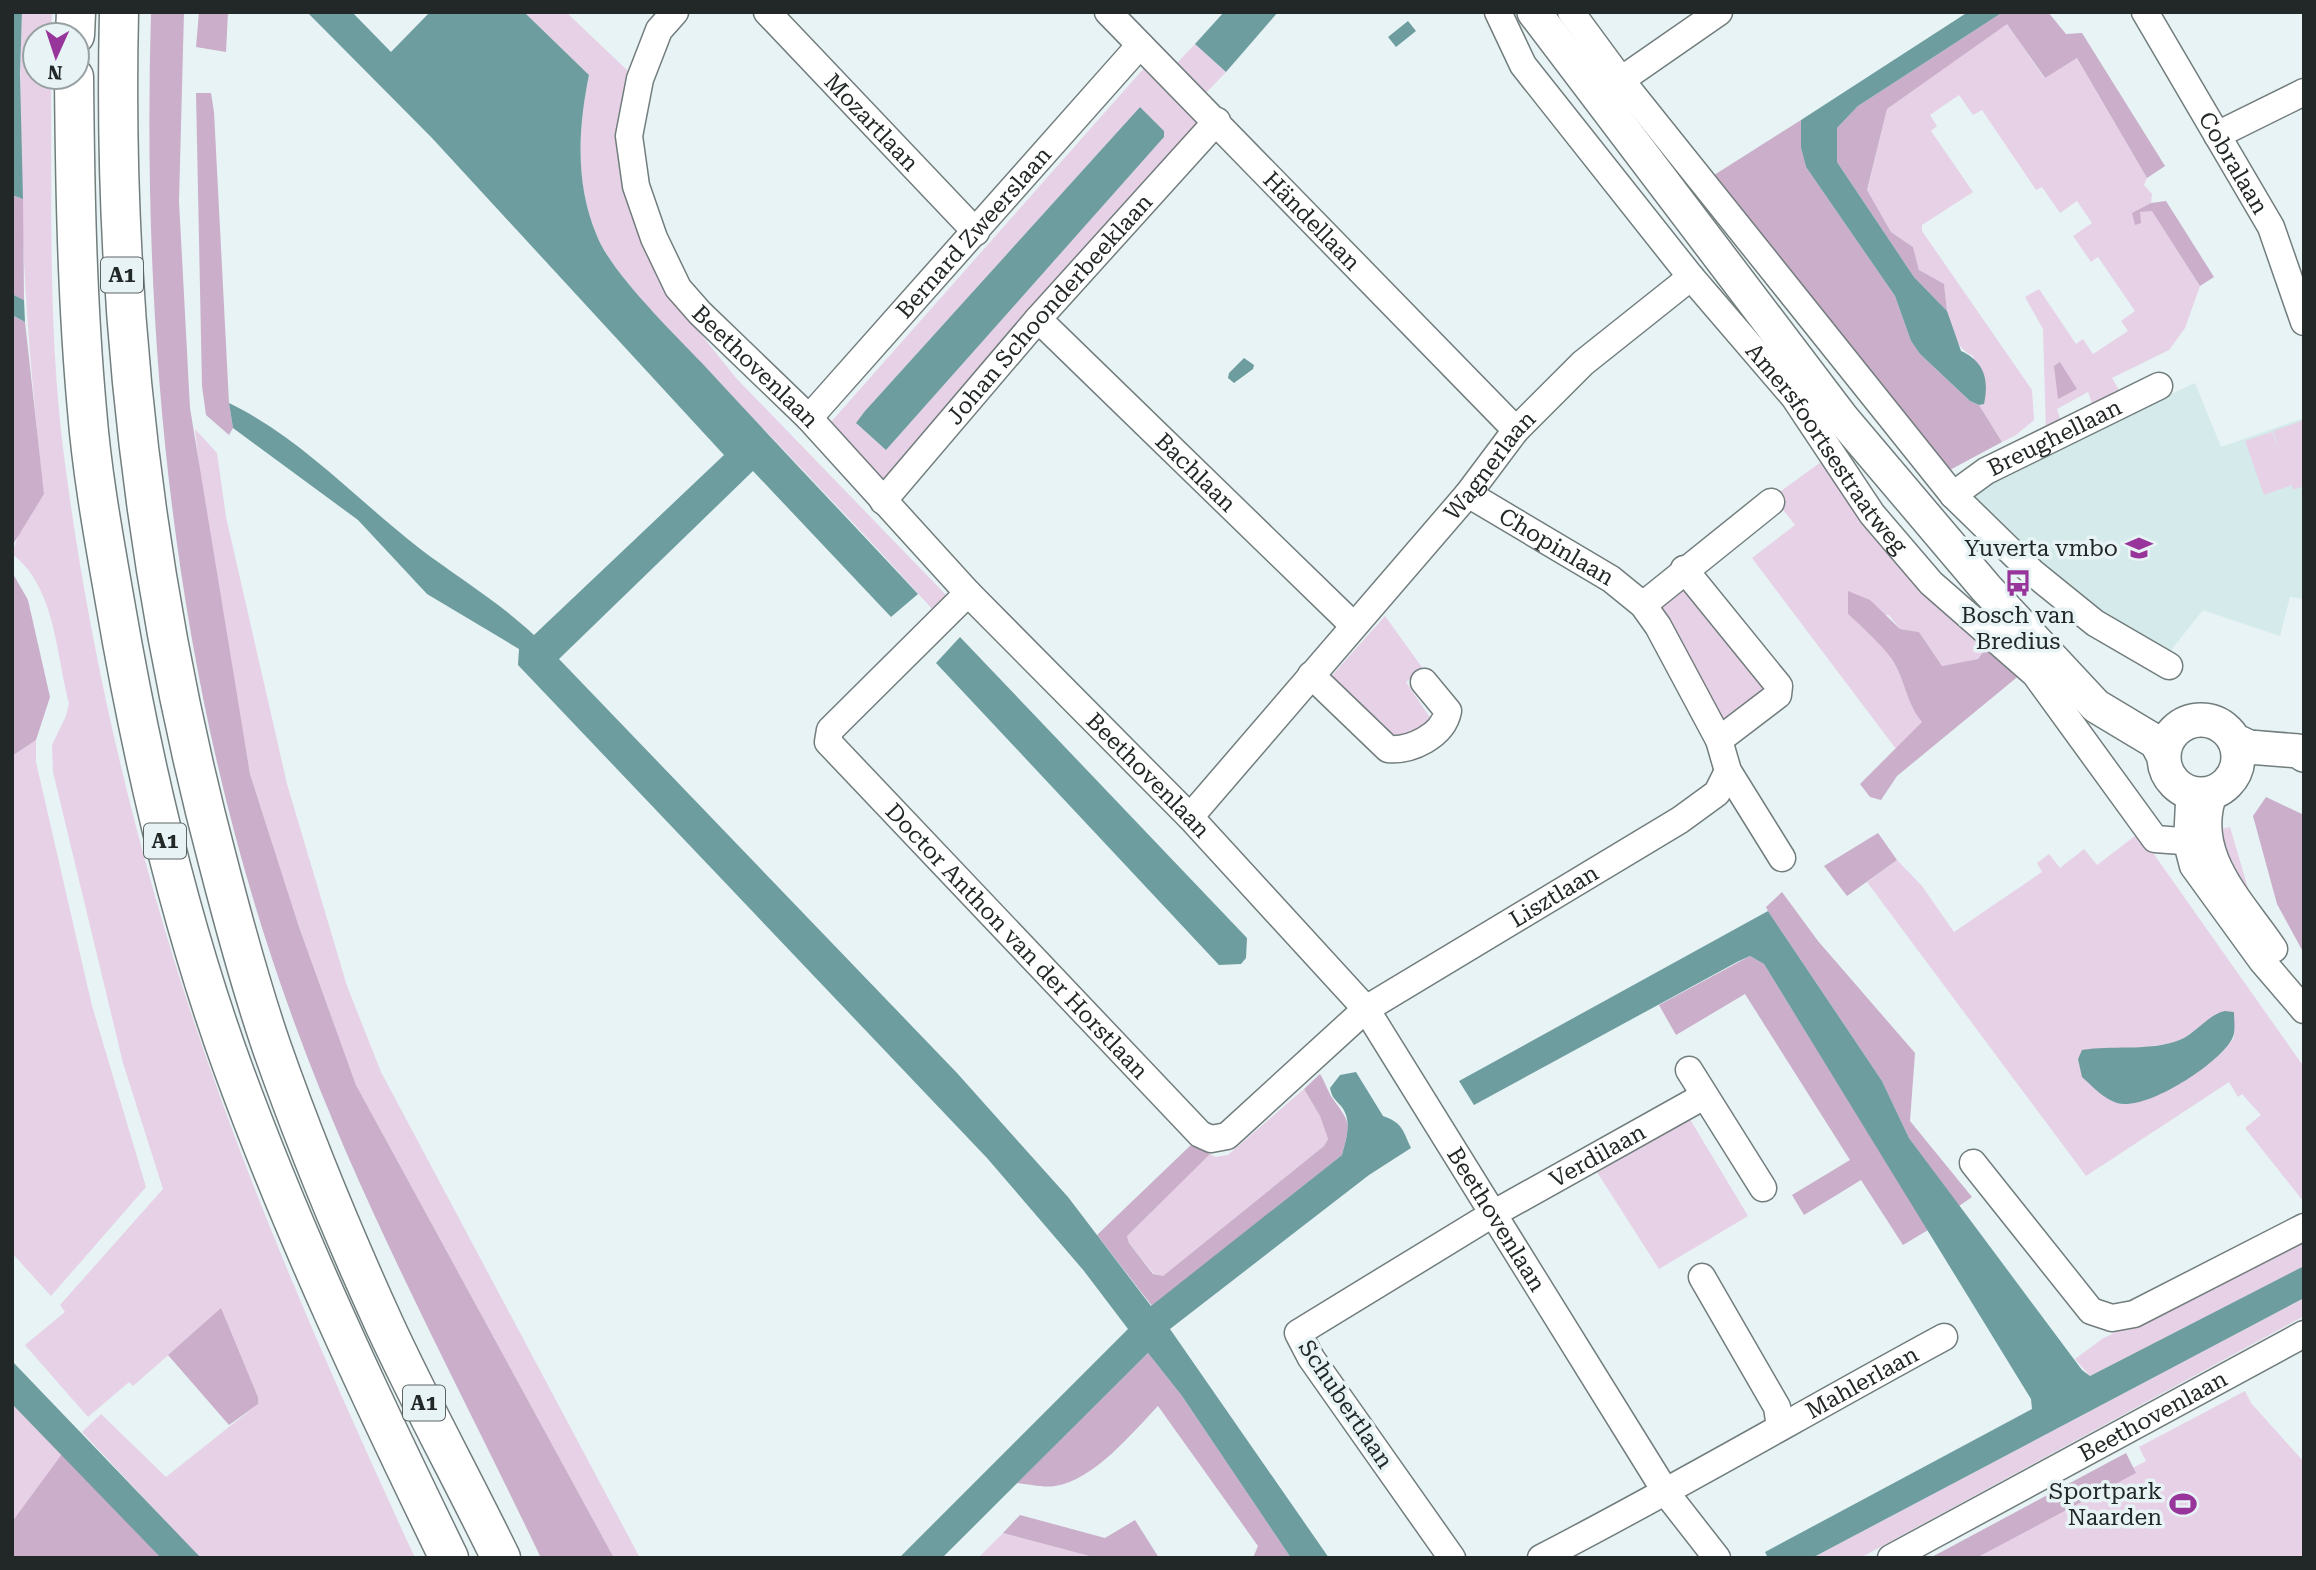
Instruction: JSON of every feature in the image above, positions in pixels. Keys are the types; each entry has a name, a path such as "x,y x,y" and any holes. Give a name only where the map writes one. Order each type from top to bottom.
{"highway":[{"name":"A1","path":"119,12 122,278 131,379 148,536 186,741 238,939 272,1049 386,1328 501,1558"},
{"name":"A1","path":"74,91 78,267 87,413 124,654 142,748 168,853 232,1066 274,1172 349,1347 449,1558"}],"main road":[{"name":"Amersfoortsestraatweg","path":"1534,12 1842,418 1986,588 2069,673 2076,685 2096,706 2156,742 2163,755"},
{"name":"Amersfoortsestraatweg","path":"2069,673 2090,679 2163,722 2180,726"},
{"path":"2304,755 2298,751 2249,747 2234,740 2215,722 2197,720 2180,726 2168,738 2163,755 2171,780 2211,786 2251,768 2304,769"},
{"path":"2211,786 2238,761 2234,740"}],"street":[{"name":"Beethovenlaan","path":"675,12 659,30 640,79 629,136 636,186 654,239 678,288 700,313 809,418 968,593 1189,817 1366,1009 1491,1215 1667,1494 1717,1558"},
{"name":"Mozartlaan","path":"767,12 976,232"},
{"name":"Händellaan","path":"1108,12 1516,430"},
{"name":"Amersfoortsestraatweg","path":"1498,12 1523,65 1690,277 1794,397 1872,514 1931,583 2035,674 2155,839 2198,843"},
{"path":"1571,12 1621,80 1953,495 2032,572 2095,623 2169,666"},
{"path":"1621,80 1719,12"},
{"name":"Cobralaan","path":"2145,12 2271,227 2303,320"},
{"name":"Bernard Zweerslaan","path":"809,418 1140,45"},
{"path":"2217,135 2304,92"},
{"name":"Johan Schoonderbeeklaan","path":"883,501 1038,319 1217,121"},
{"name":"Wagnerlaan","path":"1189,817 1468,494 1516,430 1583,363 1690,277"},
{"name":"Bachlaan","path":"1038,319 1353,625"},
{"name":"Breughellaan","path":"1953,495 1986,471 2160,386"},
{"name":"Chopinlaan","path":"1468,494 1611,579 1643,605 1658,626 1719,740 1728,771 1782,859"},
{"path":"1643,605 1684,569 1771,502"},
{"path":"1684,569 1779,686 1779,695 1719,740"},
{"name":"Doctor Anthon van der Horstlaan","path":"968,593 830,730 828,743 1200,1134 1211,1139 1227,1136 1366,1009"},
{"path":"1311,675 1388,749 1404,750 1439,730 1447,719 1448,711 1424,682"},
{"name":"Lisztlaan","path":"1366,1009 1680,820 1717,793 1728,771"},
{"path":"2211,786 2189,803 2198,843 2277,955 2297,995"},
{"path":"1689,1070 1763,1188"},
{"name":"Verdilaan","path":"1491,1215 1704,1096"},
{"path":"1973,1163 2091,1311 2112,1318 2134,1314 2304,1227"},
{"name":"Schubertlaan","path":"1452,1558 1311,1358 1298,1334 1491,1215"},
{"name":"Mahlerlaan","path":"1702,1277 1777,1407 1780,1427"},
{"name":"Beethovenlaan","path":"1891,1558 2304,1334"},
{"name":"Mahlerlaan","path":"1667,1494 1780,1427 1944,1337"},
{"path":"1541,1558 1667,1494"}],"shaded area":[{"path":"22,12 52,12 52,21 22,21"},
{"path":"151,12 184,12 179,201 190,408 250,774 299,927 356,1085 614,1558 541,1558 412,1295 351,1162 296,1027 255,905 221,781 195,655 175,527 161,399 153,270 149,141"},
{"path":"199,12 228,12 226,52 196,47"},
{"path":"524,12 566,12 628,71 624,131 692,323 736,378 948,597 933,610 659,319 604,251 590,216 582,176 581,136 589,75"},
{"path":"2003,12 2048,12 2066,34 2082,33 2165,166 2147,178 2077,58 2045,78 2007,24 1887,109 1867,190 1891,232 1913,247 1919,270 1944,284 1947,311 1914,277 1837,162 1837,128 1858,106"},
{"path":"2007,23 2044,78 2077,58 2147,178 2144,185 2152,194 2151,203 2133,213 2152,210 2200,286 2185,328 2169,350 2112,378 2119,390 2113,392 2117,401 2094,409 2088,392 2057,409 2062,425 2046,432 2043,329 2025,297 2039,289 2076,344 2083,339 2093,354 2128,331 2121,321 2135,311 2098,257 2091,262 2073,236 2092,223 2077,201 2060,213 2042,187 2036,190 1982,110 1973,115 1959,95 1930,115 1937,126 1931,131 1973,192 1922,225 1922,231 2032,390 2034,420 2016,435 2002,442 1979,405 1984,403 1973,356 1958,344 1950,326 1944,285 1919,270 1913,247 1891,232 1867,191 1887,109"},
{"path":"21,42 21,91 51,91 55,356 63,448 89,615 105,697 145,861 194,1022 266,1218 415,1558 200,1558 82,1432 101,1414 166,1477 258,1404 258,1397 221,1309 133,1386 129,1382 88,1417 25,1345 65,1312 60,1305 163,1189 123,1063 53,772 52,745 69,703 52,622 37,584 12,554 20,529 44,494 27,313 21,193 20,73"},
{"path":"1195,44 1226,72 1205,94 1176,64"},
{"path":"1145,67 1203,124 882,485 823,431","holes":["1140,107 1164,131 1164,137 886,450 857,424 865,411"]},
{"path":"196,93 211,93 214,112 229,403 233,428 229,435 206,415 202,386"},
{"path":"1801,120 1801,148 1806,167 1895,296 1911,341 1920,354 1970,401 1979,405 2002,442 1948,471 1711,177"},
{"path":"12,195 23,199 24,300 12,294"},
{"path":"2166,201 2214,277 2200,286 2152,211 2140,212 2141,223 2135,225 2132,213 2151,203"},
{"path":"12,315 25,322 44,494 12,546"},
{"path":"2060,362 2077,389 2058,399 2054,366"},
{"name":"Yuverta vmbo","path":"2195,383 2221,447 2304,418 2304,599 2290,597 2280,636 2203,610 2167,655 2071,594 1967,495 1998,474"},
{"path":"2304,420 2304,486 2293,490 2292,485 2264,495 2245,441 2272,432 2280,452 2273,431"},
{"path":"195,429 217,453 226,517 287,784 347,986 381,1072 640,1558 614,1558 356,1085 299,927 250,774 201,485"},
{"path":"1821,462 1989,644 1978,659 1942,666 1919,632 1900,629 1889,615 1848,614 1891,658 1913,708 1923,723 1896,749 1752,558 1795,525 1773,497"},
{"path":"12,572 28,600 50,697 36,740 12,756"},
{"path":"1681,590 1690,590 1769,693 1720,728 1656,612"},
{"path":"1848,591 1870,600 1900,629 1919,632 1942,666 1978,659 1989,644 2021,674 1897,776 1881,800 1870,797 1860,784 1922,722 1912,707 1891,658 1848,614"},
{"path":"1385,616 1424,670 1406,682 1431,719 1429,725 1395,744 1327,681"},
{"path":"36,740 36,762 92,1006 146,1187 51,1296 12,1253 12,756"},
{"path":"2266,797 2304,815 2302,950 2277,904 2253,816"},
{"path":"2230,827 2253,905 2214,831"},
{"path":"1878,833 1897,860 1847,896 1824,866"},
{"path":"2139,833 2304,1067 2304,1202 2245,1128 2261,1115 2242,1094 2238,1097 2229,1082 2086,1176 1867,882 1897,860 1922,886 1954,932 2042,872 2037,863 2049,854 2060,868 2084,849 2097,865","holes":["2233,1012 2234,1038 2221,1053 2173,1086 2146,1047 2176,1042 2211,1018"]},
{"path":"1782,892 1818,941 1915,1053 1910,1121 1972,1197 1959,1206 1909,1138 1882,1081 1768,911 1766,907"},
{"path":"1750,956 1764,964 1928,1230 1903,1245 1861,1180 1804,1215 1792,1195 1850,1160 1745,994 1676,1035 1659,1005"},
{"path":"1320,1074 1348,1125 1342,1155 1152,1306 1097,1235 1193,1143 1210,1154 1127,1236 1129,1243 1153,1274 1163,1276 1324,1146 1328,1139 1320,1116 1304,1089"},
{"path":"1304,1089 1320,1116 1328,1139 1324,1146 1163,1276 1154,1274 1129,1243 1127,1236 1130,1231 1210,1154 1215,1157 1228,1155"},
{"path":"1688,1116 1748,1216 1659,1269 1595,1169"},
{"path":"2304,1238 2304,1266 2297,1270 2090,1376 2075,1359 2102,1339"},
{"path":"2304,1298 2304,1316 1860,1558 1812,1558"},
{"path":"221,1308 258,1397 258,1404 229,1425 168,1355"},
{"path":"1148,1353 1182,1396 1291,1558 1253,1558 1258,1546 1158,1406 1124,1442 1084,1475 1055,1486 1017,1483"},
{"path":"12,1387 181,1558 12,1558"},
{"name":"Sportpark Naarden","path":"2245,1391 2251,1403 2304,1462 2304,1558 1960,1558 2146,1461 2139,1447"},
{"path":"2126,1453 2136,1473 1976,1558 1930,1558"},
{"path":"62,1454 161,1558 12,1558 12,1522"},
{"path":"1020,1515 1105,1538 1135,1520 1159,1558 1097,1558 1003,1533"},
{"path":"1003,1533 1097,1558 978,1558"}],"water":[{"path":"12,12 22,12 20,74 23,199 12,195"},
{"path":"307,12 352,12 391,52 430,12 524,12 589,75 581,136 582,176 590,216 604,251 659,319 918,594 891,617 753,471 559,659 957,1073 1068,1197 1151,1306 1342,1155 1348,1130 1347,1118 1330,1088 1340,1075 1356,1072 1383,1116 1401,1127 1411,1148 1369,1175 1170,1329 1329,1558 1291,1558 1182,1396 1148,1353 942,1558 899,1558 1128,1329 1084,1271 987,1158 518,665 519,649 427,594 358,520 233,428 229,403 255,417 304,451 419,548 534,635 724,455 432,138"},
{"path":"1224,12 1278,12 1226,72 1195,44"},
{"path":"1968,12 2003,12 1858,106 1837,128 1837,162 1914,277 1947,311 1961,351 1980,366 1986,387 1984,404 1979,405 1970,401 1920,354 1911,341 1895,296 1806,167 1801,148 1801,120"},
{"path":"1408,21 1416,31 1396,47 1388,37"},
{"path":"1140,107 1164,131 1164,137 886,450 856,423"},
{"path":"12,294 24,300 25,322 12,315"},
{"path":"1244,358 1254,365 1253,369 1234,383 1228,378 1229,373"},
{"path":"960,637 1247,938 1246,958 1241,964 1219,965 936,663"},
{"path":"1768,911 1882,1081 1909,1138 2082,1370 2090,1376 2304,1266 2304,1298 1812,1558 1768,1558 1765,1552 2032,1409 2031,1399 1764,964 1750,956 1737,962 1474,1105 1459,1081"},
{"path":"2225,1011 2234,1012 2232,1039 2197,1073 2162,1093 2129,1104 2117,1103 2082,1077 2078,1059 2082,1050 2174,1042 2188,1036 2212,1017"},
{"path":"12,1361 201,1558 161,1558 12,1404"}],"place":[{"name":"Yuverta vmbo","path":"2139,548"},
{"name":"Bosch van Bredius","path":"2018,583"},
{"name":"Sportpark Naarden","path":"2183,1504"}]}
